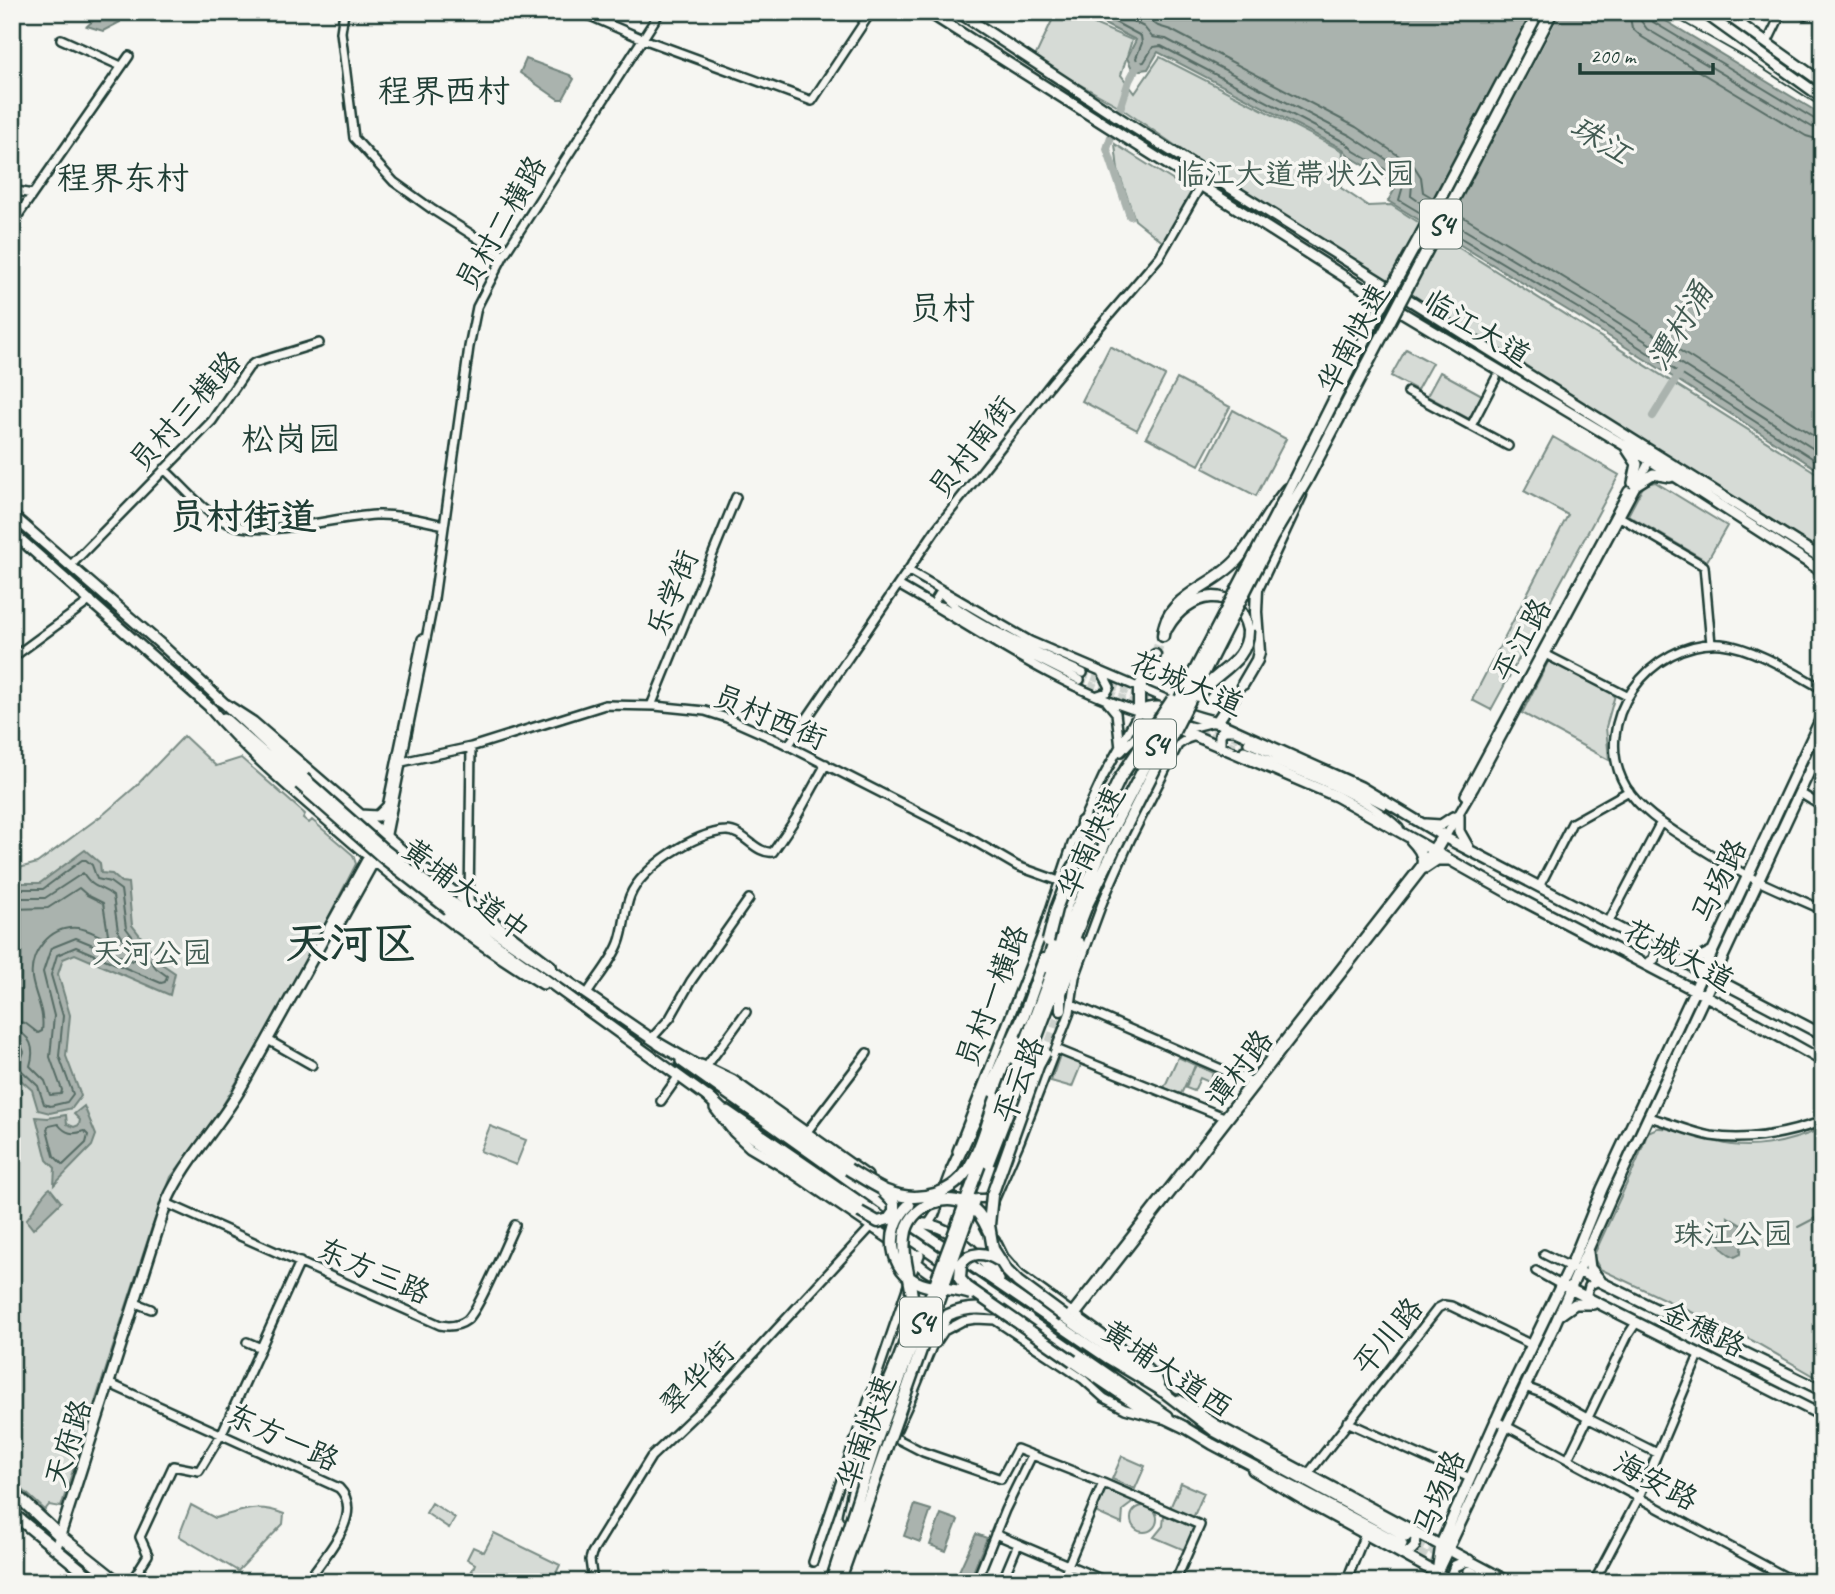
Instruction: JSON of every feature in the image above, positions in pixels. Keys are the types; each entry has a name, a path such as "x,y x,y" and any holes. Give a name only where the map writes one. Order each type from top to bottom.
{"highway":[{"name":"华南快速","path":"839,1582 1069,925 1206,646 1294,480 1381,306 1539,12"},
{"name":"华南快速","path":"1110,845 1169,740 1272,538 1306,481 1552,12"},
{"path":"1169,740 1211,679 1241,656 1247,643 1248,630 1243,614 1234,605 1221,598 1205,597 1175,615 1161,639 1163,625 1170,611 1181,601 1224,572 1247,549 1277,501 1294,480"},
{"path":"1243,684 1259,652 1257,589 1296,510 1306,481"},
{"path":"996,1308 961,1291 919,1283 906,1275 892,1243 899,1217 911,1204 956,1184 974,1160 1067,880 1096,829 1120,778 1206,646"},
{"path":"1155,655 1139,688 1139,712 1157,706 1217,722 1235,695"},
{"path":"1081,870 1084,852 1082,822"},
{"path":"1061,1010 1061,993 1110,845"},
{"path":"1021,1066 1030,1014 1076,881"},
{"path":"952,1170 1024,1014"},
{"path":"655,1042 726,1083 886,1194 894,1203 893,1214 884,1221 876,1221 860,1212 743,1130 708,1097"},
{"path":"998,1261 991,1242 988,1212 1038,1066 1045,1053"},
{"name":"华南快速","path":"830,1582 882,1427 1021,1066"},
{"path":"848,1170 893,1193 932,1195"},
{"path":"872,1421 911,1321 913,1296 905,1247 906,1231 914,1215 927,1205 950,1199 964,1203 978,1212 989,1232"},
{"path":"860,1212 890,1239 908,1271"},
{"path":"1162,1391 1071,1314 1018,1282 998,1261 988,1255 973,1255 962,1262 959,1273 963,1284 1120,1394 1184,1427"},
{"path":"881,1464 940,1325 948,1315 973,1308 1028,1318"},
{"path":"830,1582 864,1444"},
{"path":"12,1491 61,1536 118,1582"},
{"path":"12,1513 96,1582"}],"main road":[{"name":"临江大道","path":"929,12 1378,298 1624,445 1650,456 1685,483 1707,491 1821,570"},
{"name":"临江大道","path":"958,12 1129,125 1650,456 1823,559"},
{"path":"1703,12 1823,98"},
{"path":"1723,12 1823,83"},
{"path":"1006,60 1015,60 1017,57 1013,50"},
{"path":"1035,78 1034,71 1045,71"},
{"path":"1230,203 1226,197 1227,192 1235,191"},
{"path":"1624,445 1637,464 1635,483"},
{"path":"1635,483 1647,476 1660,474 1685,483"},
{"name":"黄埔大道中","path":"12,515 219,699 302,781"},
{"name":"黄埔大道中","path":"12,532 210,708 302,781 450,906 678,1077 923,1247"},
{"path":"219,699 253,722 419,866 517,937 572,982"},
{"path":"210,708 249,750 371,860 511,964 581,1006"},
{"name":"花城大道","path":"1139,712 1327,792 1823,1061"},
{"name":"马场路","path":"1584,1249 1602,1189 1823,715"},
{"name":"花城大道","path":"1217,722 1361,787 1444,837 1823,1035"},
{"path":"1220,747 1220,734 1224,730 1234,730"},
{"name":"马场路","path":"1435,1577 1441,1544 1495,1420 1550,1307 1565,1287 1649,1116 1823,742"},
{"path":"329,822 338,823 344,820 347,814 345,804"},
{"path":"356,814 376,816 388,806"},
{"path":"1414,820 1438,825 1456,817 1464,842 1487,859"},
{"path":"1402,832 1419,850 1423,866 1441,859 1453,860"},
{"name":"天府路","path":"56,1548 60,1545 169,1204 184,1170 232,1103 270,1041 383,837"},
{"path":"1477,874 1472,867 1472,861 1476,858 1487,859"},
{"path":"404,886 401,876 404,869 411,865 419,866"},
{"name":"黄埔大道中","path":"450,906 572,982 912,1225"},
{"path":"1646,965 1654,959 1657,948"},
{"path":"1677,959 1695,960 1713,950"},
{"path":"1723,956 1723,975 1734,988"},
{"path":"1674,980 1682,993 1685,1008"},
{"path":"1691,1023 1706,1008 1723,1006"},
{"path":"693,1063 726,1076 866,1175 881,1202"},
{"path":"708,1097 738,1137 763,1156 792,1172 943,1280 982,1287"},
{"name":"天府路","path":"110,1384 169,1204"},
{"path":"912,1225 929,1223 940,1227 988,1266 1004,1287"},
{"name":"黄埔大道西","path":"912,1225 1116,1363 1162,1391 1229,1440 1403,1540"},
{"path":"917,1260 923,1247"},
{"name":"黄埔大道西","path":"923,1247 1184,1427 1228,1453 1403,1540"},
{"path":"1584,1249 1590,1268 1603,1283"},
{"path":"988,1266 1013,1268"},
{"name":"金穗路","path":"1574,1269 1823,1391"},
{"name":"马场路","path":"1435,1577 1558,1316 1565,1287"},
{"name":"金穗路","path":"1565,1287 1823,1416"},
{"path":"1558,1316 1575,1304 1600,1305"},
{"path":"1162,1391 1223,1429 1308,1474 1403,1540 1435,1577 1454,1582 1452,1574 1455,1566 1469,1560"},
{"path":"1228,1453 1265,1479 1365,1534 1441,1544 1510,1582"},
{"path":"1469,1577 1489,1582"}],"street":[{"path":"344,12 341,32 354,138 394,182 504,255"},
{"path":"581,12 643,39 811,101 871,12"},
{"name":"员村二横路","path":"383,837 402,762 429,628 475,315 504,255 660,12"},
{"path":"1767,43 1782,12"},
{"path":"61,39 121,66"},
{"path":"12,223 129,57"},
{"name":"员村南街","path":"788,746 900,586 937,528 1053,381 1156,261 1201,185"},
{"path":"12,190 32,194"},
{"name":"员村三横路","path":"71,565 212,421 249,367 254,363 319,343"},
{"path":"1471,426 1496,378"},
{"path":"1408,392 1508,446"},
{"name":"平江路","path":"1435,850 1456,817 1650,456"},
{"path":"164,468 211,513 236,525 279,528 378,515 444,525"},
{"name":"平江路","path":"1544,653 1620,517 1635,483"},
{"name":"乐学街","path":"651,706 736,497"},
{"path":"1620,517 1704,566 1710,644"},
{"name":"员村二横路","path":"383,837 444,525"},
{"name":"花城大道","path":"909,571 1030,641 1217,722"},
{"name":"花城大道","path":"900,586 1011,653 1139,712"},
{"path":"933,604 941,591"},
{"name":"花城大道","path":"933,604 944,607 1012,646 1081,676 982,622 946,599 941,591"},
{"path":"12,657 91,600"},
{"path":"1823,689 1753,653 1710,644 1684,649 1658,662 1641,677 1627,696 1621,711 1616,750 1618,767 1629,791 1661,822 1748,876 1823,910"},
{"path":"1544,653 1627,696"},
{"path":"1098,695 1107,692 1110,687 1102,673"},
{"path":"1098,695 1110,704 1116,713 1120,748"},
{"name":"员村西街","path":"402,762 471,747 591,708 615,705 694,709 716,714 788,746 962,834 1017,866 1059,881"},
{"name":"员村一横路","path":"929,1223 935,1214 964,1128 1041,937 1082,822 1139,712"},
{"path":"1112,764 1139,735 1148,731 1165,740 1170,750 1170,761"},
{"name":"平云路","path":"1071,1314 1013,1268 1000,1250 993,1232 993,1203 1056,1049 1072,1004 1074,977 1102,901 1178,745 1196,736"},
{"path":"469,904 471,747"},
{"name":"花城大道","path":"1402,832 1388,818 1353,797 1246,747 1343,784 1414,820"},
{"path":"587,994 619,944 629,899 644,874 691,843 721,831 735,833 767,853 774,852 826,764"},
{"path":"1539,887 1572,823 1629,791"},
{"path":"1800,793 1823,807"},
{"path":"1608,923 1661,822"},
{"name":"谭村路","path":"1071,1314 1435,850"},
{"name":"谭村路","path":"1071,1314 1423,866"},
{"path":"655,1042 691,981 748,899"},
{"path":"1072,1004 1251,1082"},
{"path":"1013,1009 1024,1014"},
{"path":"706,1067 746,1012"},
{"path":"1671,1038 1682,1043"},
{"path":"270,1041 312,1065"},
{"path":"1056,1049 1224,1117"},
{"path":"806,1133 867,1053"},
{"path":"662,1101 678,1077"},
{"path":"1649,1116 1699,1133 1731,1138 1774,1135 1823,1121"},
{"path":"952,1170 960,1192 972,1198 998,1196"},
{"name":"东方三路","path":"169,1204 440,1325 449,1326 460,1324 474,1312 515,1225"},
{"name":"翠华街","path":"593,1582 590,1560 592,1553 651,1457 713,1397 871,1227"},
{"path":"1544,1254 1574,1269"},
{"path":"813,1562 917,1260"},
{"path":"131,1582 148,1555 140,1537 173,1466 199,1471 222,1433 300,1262"},
{"path":"1536,1271 1565,1287"},
{"path":"1586,1298 1589,1286 1603,1283"},
{"path":"138,1304 151,1309"},
{"name":"平川路","path":"1308,1474 1432,1314 1444,1306 1451,1306 1532,1345"},
{"path":"1550,1307 1558,1316"},
{"path":"830,1582 886,1441 894,1437 939,1338 944,1331 963,1321 995,1320 1083,1379 1113,1403 1143,1416 1169,1421"},
{"path":"1568,1459 1636,1323"},
{"path":"247,1342 261,1348"},
{"path":"1594,1582 1639,1497 1699,1355"},
{"name":"东方一路","path":"110,1384 328,1481 344,1493 349,1504 348,1520 307,1582"},
{"path":"1525,1387 1544,1394 1657,1453"},
{"path":"1113,1403 1119,1402 1120,1394"},
{"path":"1503,1404 1514,1410"},
{"name":"海安路","path":"1495,1420 1795,1582"},
{"path":"1347,1422 1470,1478"},
{"path":"894,1437 923,1452 1001,1479 1017,1449 1200,1525 1175,1582"},
{"path":"976,1582 1032,1455"},
{"path":"1061,1582 1103,1483"},
{"path":"995,1534 1108,1582"},
{"path":"1346,1582 1365,1534"},
{"path":"1002,1582 1018,1544"},
{"path":"1817,1582 1823,1568"}],"green space":[{"name":"临江大道带状公园","path":"1056,12 1066,12 1132,40 1121,75 1135,93 1160,57 1343,151 1341,188 1368,206 1391,205 1823,477 1823,552 1353,261 1224,179 1115,104 1034,59"},
{"path":"1115,144 1193,193 1164,243 1135,220 1118,170"},
{"path":"1110,346 1165,376 1137,430 1082,401"},
{"path":"1406,349 1432,363 1417,390 1391,376"},
{"path":"1440,372 1482,395 1469,419 1427,396"},
{"path":"1177,379 1230,407 1199,465 1146,437"},
{"path":"1233,410 1286,439 1256,496 1203,468"},
{"path":"1553,437 1619,475 1491,710 1472,700 1568,515 1524,491"},
{"path":"1655,482 1727,526 1707,561 1628,515 1644,485"},
{"path":"1549,660 1615,695 1606,727 1609,760 1522,713"},
{"name":"天河公园","path":"184,736 216,766 241,758 305,814 303,818 309,823 312,820 353,855 356,864 289,994 214,1120 171,1177 152,1227 61,1507 49,1505 45,1510 12,1480 12,870 37,863 105,813 135,787"},
{"path":"1061,1052 1083,1060 1072,1087 1051,1081"},
{"path":"1178,1057 1195,1065 1191,1075 1196,1065 1213,1073 1209,1082 1200,1078 1194,1091 1186,1088 1190,1075 1181,1094 1164,1088"},
{"path":"490,1126 526,1140 516,1165 480,1151"},
{"name":"珠江公园","path":"1657,1128 1676,1130 1723,1143 1755,1146 1779,1142 1823,1128 1823,1381 1753,1341 1600,1269 1593,1257 1648,1132"},
{"path":"1122,1456 1145,1466 1135,1489 1112,1479"},
{"path":"1181,1483 1204,1493 1193,1518 1170,1508"},
{"path":"1105,1487 1135,1501 1123,1510 1122,1524 1095,1512"},
{"path":"432,1503 455,1518 449,1528 426,1513"},
{"path":"191,1505 215,1518 249,1509 265,1509 284,1514 283,1524 238,1571 179,1536"},
{"path":"1144,1506 1154,1509 1157,1519 1154,1529 1144,1532 1134,1529 1131,1519 1134,1509"},
{"path":"1164,1515 1197,1529 1187,1551 1154,1537 1163,1526"},
{"path":"494,1533 560,1565 552,1582 484,1582 470,1575 475,1564 467,1559 473,1547 484,1552"}],"water":[{"path":"103,12 122,12 120,22 103,31 87,26"},
{"name":"珠江","path":"1080,12 1651,12 1809,107 1823,116 1823,473 1577,316 1388,201 1397,185 1349,156 1343,149 1158,52 1148,69 1133,71 1127,58 1136,40"},
{"path":"526,59 570,75 574,79 563,99 558,99 520,73"},
{"path":"85,850 100,863 101,873 112,874 121,882 128,883 132,925 162,964 175,973 170,995 75,954 63,959 58,974 70,1015 66,1056 81,1096 72,1108 50,1113 38,1110 32,1090 12,1072 12,1061 18,1054 12,1045 12,883 40,883"},
{"path":"84,1106 96,1135 92,1146 54,1185 55,1168 47,1160 36,1117 66,1115 67,1124 74,1127 79,1125 80,1120 74,1114"},
{"path":"50,1188 61,1202 33,1229 26,1220"},
{"path":"1728,1217 1743,1226 1741,1254 1735,1257 1724,1250 1720,1242 1721,1234 1729,1224"},
{"path":"915,1505 931,1510 920,1542 904,1536"},
{"path":"941,1514 958,1520 946,1551 930,1545"},
{"path":"976,1534 987,1538 969,1582 954,1582"}],"pier":[{"path":"1532,12 1561,12 1442,237 1421,223"}],"waterway":[{"path":"1130,216 1107,149 1129,81 1138,64"},
{"name":"潭村涌","path":"1653,416 1681,371"},
{"path":"1798,1227 1823,1214"}],"tunnel":[{"path":"1155,655 1160,642"},
{"path":"1083,673 1160,706"},
{"path":"1080,680 1166,717"},
{"path":"1203,724 1248,743"},
{"path":"1190,727 1244,750"},
{"path":"1017,1142 1061,1010"},
{"path":"864,1444 872,1421"},
{"path":"1406,1536 1469,1571"},
{"path":"1407,1546 1466,1578"}],"tram line":[{"path":"1665,12 1748,59 1823,108"}],"district":[{"name":"程界西村","path":"444,91"},
{"name":"程界东村","path":"123,178"},
{"name":"员村","path":"942,308"},
{"name":"松岗园","path":"291,439"},
{"name":"员村街道","path":"243,516"},
{"name":"天河区","path":"351,943"}]}
